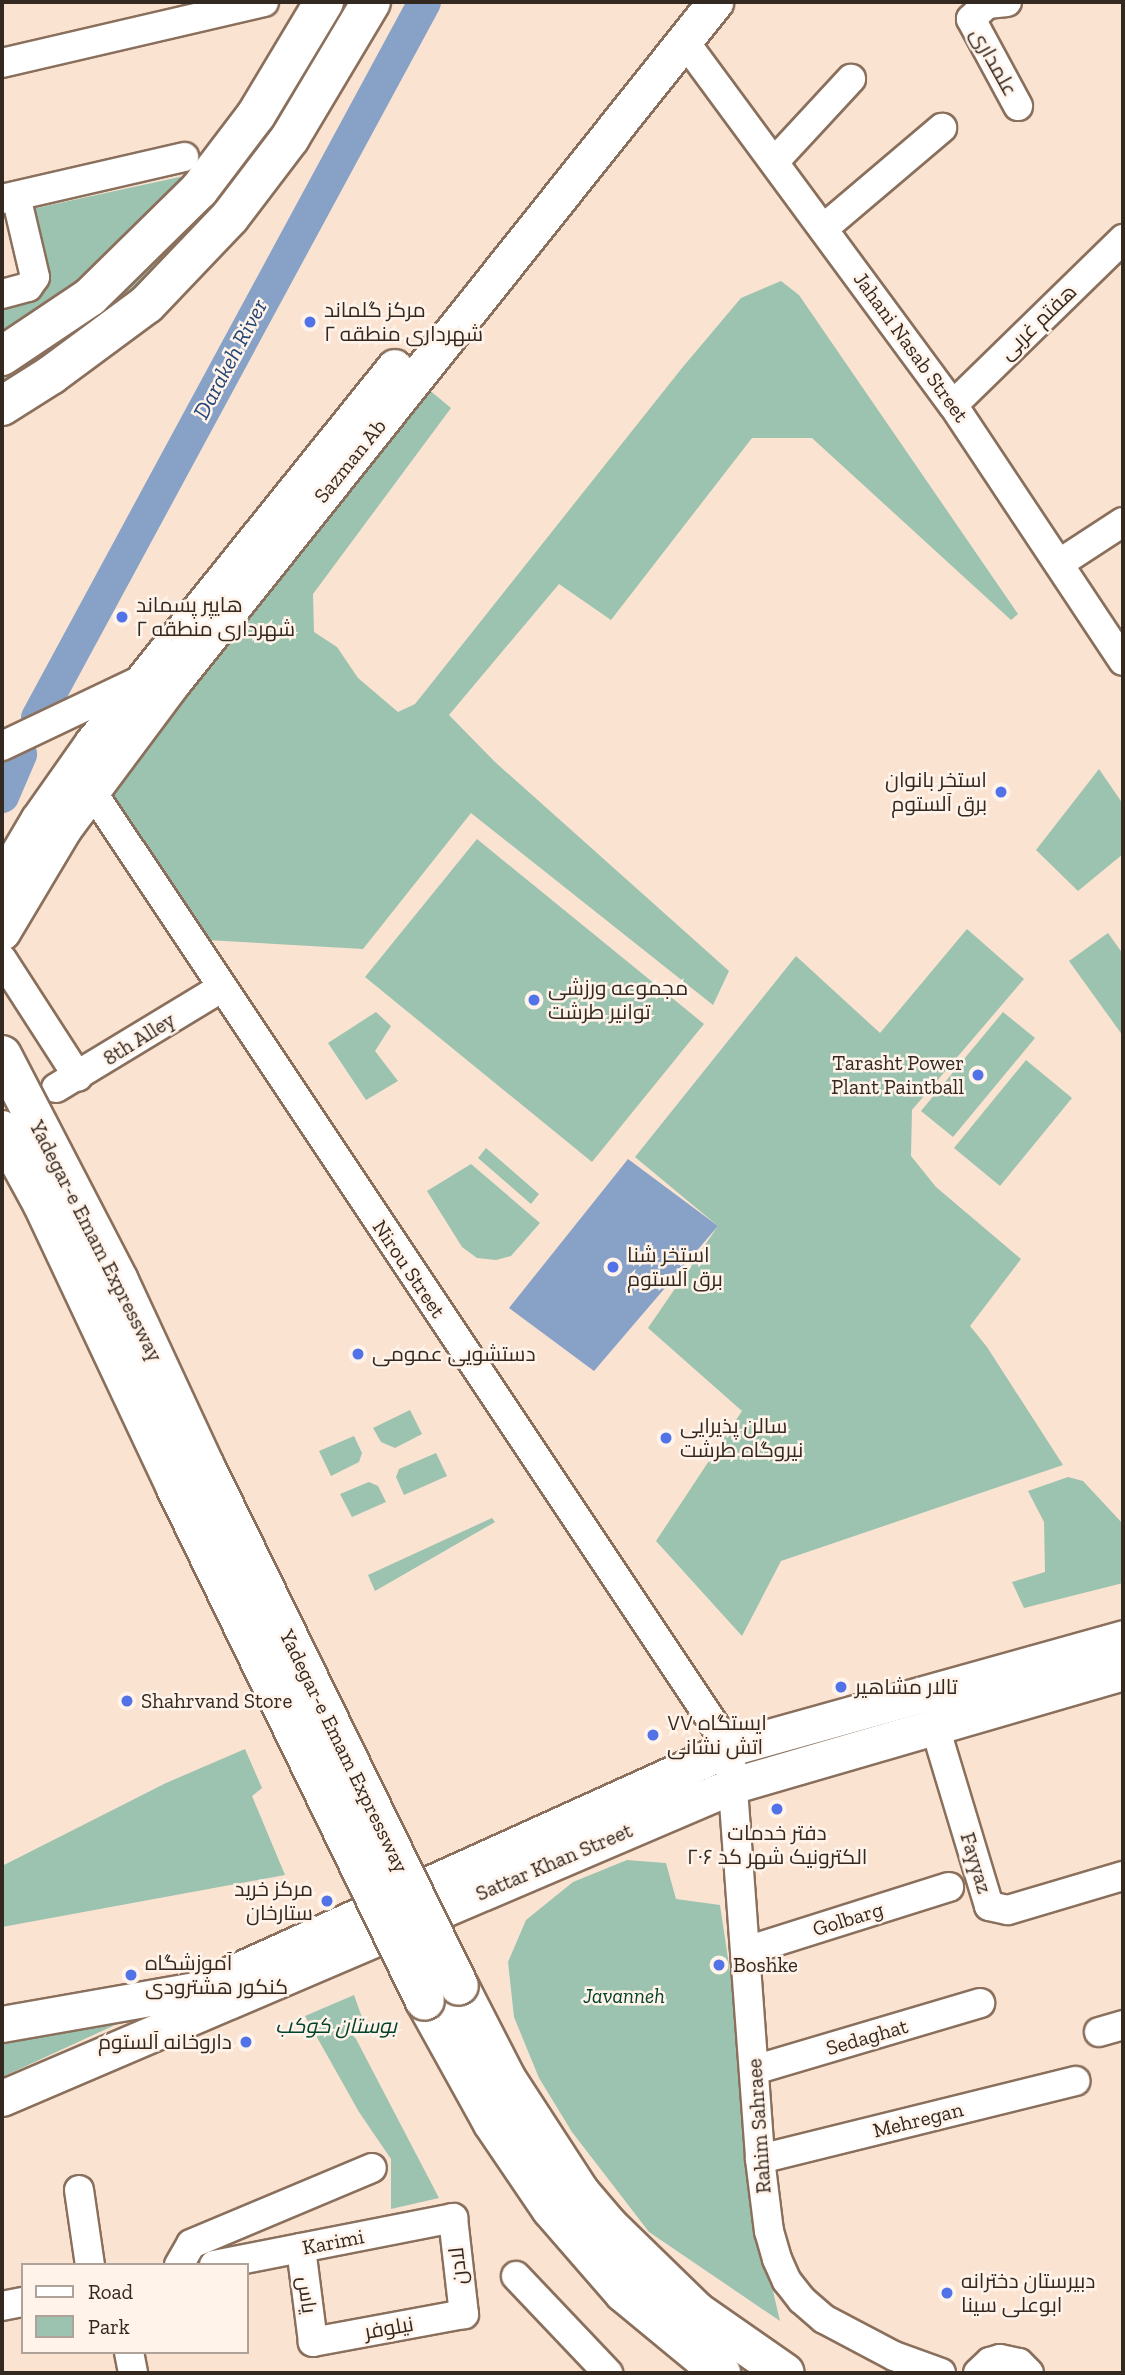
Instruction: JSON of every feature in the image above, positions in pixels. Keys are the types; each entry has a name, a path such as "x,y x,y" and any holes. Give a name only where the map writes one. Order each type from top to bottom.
{"highway":[{"path":"2,356 90,297 199,190 256,115 324,2"},
{"path":"2,406 51,375 147,304 230,217 290,138 371,2"},
{"name":"Yadegar-e Emam Expressway","path":"2,1055 119,1281 205,1468 442,1993 492,2122 558,2218 624,2293 721,2373"},
{"name":"Yadegar-e Emam Expressway","path":"2,1130 43,1205 187,1510 442,1993 506,2078 580,2192 609,2226 696,2311 785,2373"}],"main road":[{"name":"Sazman Ab","path":"2,881 67,777 146,677 681,22 715,2"},
{"name":"Sazman Ab","path":"2,932 91,790 681,22"},
{"name":"Sattar Khan Street","path":"2,2024 195,1990 730,1748 1123,1638"},
{"name":"Sattar Khan Street","path":"2,2098 734,1785 1123,1672"}],"street":[{"path":"2,63 275,2"},
{"name":"علمداری","path":"1007,2 987,4 971,19 1018,106"},
{"name":"Jahani Nasab Street","path":"681,22 775,161 953,405 1123,661"},
{"path":"775,161 851,79"},
{"path":"824,228 942,128"},
{"path":"2,295 34,283 9,197 184,157"},
{"name":"هفتم غربی","path":"953,405 1123,239"},
{"path":"1059,563 1123,522"},
{"path":"7,745 146,677"},
{"name":"Nirou Street","path":"91,790 730,1748"},
{"name":"8th Alley","path":"2,959 67,1082 221,988"},
{"name":"Fayyaz","path":"935,1727 989,1906 1008,1910 1123,1876"},
{"name":"Rahim Sahraee","path":"730,1748 761,2160 769,2231 787,2281 802,2300 847,2333 894,2356 941,2373"},
{"name":"Golbarg","path":"746,1951 949,1887"},
{"name":"Sedaghat","path":"754,2070 980,2003"},
{"name":"Mehregan","path":"761,2160 1075,2081"},
{"path":"180,2263 191,2244 372,2168"},
{"path":"79,2190 90,2263"},
{"name":"Karimi","path":"224,2263 453,2218"},
{"name":"لادن","path":"453,2218 464,2314"},
{"name":"یاس","path":"301,2248 313,2342"},
{"path":"516,2276 608,2373"},
{"path":"2,2306 21,2302"},
{"name":"نیلوفر","path":"313,2342 464,2314"},
{"path":"130,2354 133,2373"},
{"path":"978,2373 990,2362 1000,2359 1019,2363 1029,2373"}],"green space":[{"path":"345,2 357,2 229,199 103,321 2,387 2,373 286,100"},
{"path":"184,176 136,229 61,298 2,333 2,303 25,296 49,280 32,209"},
{"path":"781,281 799,295 1018,614 1011,620 812,438 752,438 611,620 559,584 449,715 495,762 729,971 713,1005 471,813 363,949 206,940 109,797 428,389 451,408 313,594 314,632 337,647 358,678 398,712 415,704 682,368 741,298"},
{"path":"1099,769 1123,804 1123,854 1078,891 1036,850"},
{"name":"مجموعه ورزشی توانیر طرشت","path":"477,839 704,1024 592,1162 365,977"},
{"path":"967,929 1024,979 912,1110 911,1156 936,1187 1021,1259 970,1326 987,1347 1063,1465 781,1561 742,1636 656,1541 742,1411 648,1328 718,1226 635,1157 796,956 880,1033"},
{"path":"1108,933 1123,954 1123,1036 1069,961"},
{"path":"376,1012 391,1026 375,1051 398,1081 366,1100 328,1043"},
{"name":"Tarasht Power Plant Paintball","path":"1003,1012 1035,1038 953,1137 921,1111"},
{"path":"1026,1060 1072,1098 1000,1186 954,1148"},
{"path":"486,1148 539,1194 531,1204 478,1158"},
{"path":"471,1164 540,1223 511,1256 496,1260 477,1258 462,1247 427,1191"},
{"path":"410,1410 422,1434 395,1448 381,1442 373,1428"},
{"path":"354,1436 362,1453 359,1462 331,1476 319,1451"},
{"path":"436,1453 447,1476 404,1495 396,1477 399,1469"},
{"path":"1068,1477 1083,1481 1123,1524 1123,1583 1024,1608 1012,1582 1045,1572 1044,1522 1028,1491"},
{"path":"369,1482 378,1486 386,1502 352,1517 340,1494"},
{"path":"492,1518 495,1522 375,1591 368,1575"},
{"path":"245,1749 262,1788 252,1796 285,1875 2,1927 2,1866 166,1783"},
{"name":"Javanneh","path":"627,1860 666,1863 676,1899 720,1905 736,2012 758,2227 780,2321 649,2232 572,2132 539,2078 514,2017 508,1962 526,1920 573,1882"},
{"name":"بوستان کوکب","path":"354,1995 364,2023 355,2037 439,2198 391,2209 391,2159 359,2112 305,2016"},
{"path":"139,2014 2,2077 2,2039"}],"water":[{"name":"استخر شنا برق آلستوم","path":"628,1159 718,1226 594,1371 509,1308"}],"waterway":[{"name":"Darakeh River","path":"37,717 424,2"},
{"name":"Darakeh River","path":"2,796 20,754"}],"place":[{"name":"مرکز گلماند شهرداری منطقه ۲","path":"310,322"},
{"name":"هایپر پسماند شهرداری منطقه ۲","path":"122,617"},
{"name":"استخر بانوان برق آلستوم","path":"1001,792"},
{"name":"مجموعه ورزشی توانیر طرشت","path":"534,1000"},
{"name":"Tarasht Power Plant Paintball","path":"978,1075"},
{"name":"استخر شنا برق آلستوم","path":"613,1267"},
{"name":"دستشویی عمومی","path":"358,1354"},
{"name":"سالن پذیرایی نیروگاه طرشت","path":"666,1438"},
{"name":"تالار مشاهیر","path":"841,1687"},
{"name":"Shahrvand Store","path":"127,1701"},
{"name":"ایستگاه ۷۷ اتش نشانی","path":"653,1735"},
{"name":"دفتر خدمات الکترونیک شهر کد ۲۰۶","path":"777,1809"},
{"name":"مرکز خرید ستارخان","path":"327,1901"},
{"name":"Boshke","path":"719,1965"},
{"name":"آموزشگاه کنکور هشترودی","path":"131,1975"},
{"name":"داروخانه آلستوم","path":"246,2042"},
{"name":"دبیرستان دخترانه ابوعلی سینا","path":"947,2293"}]}
